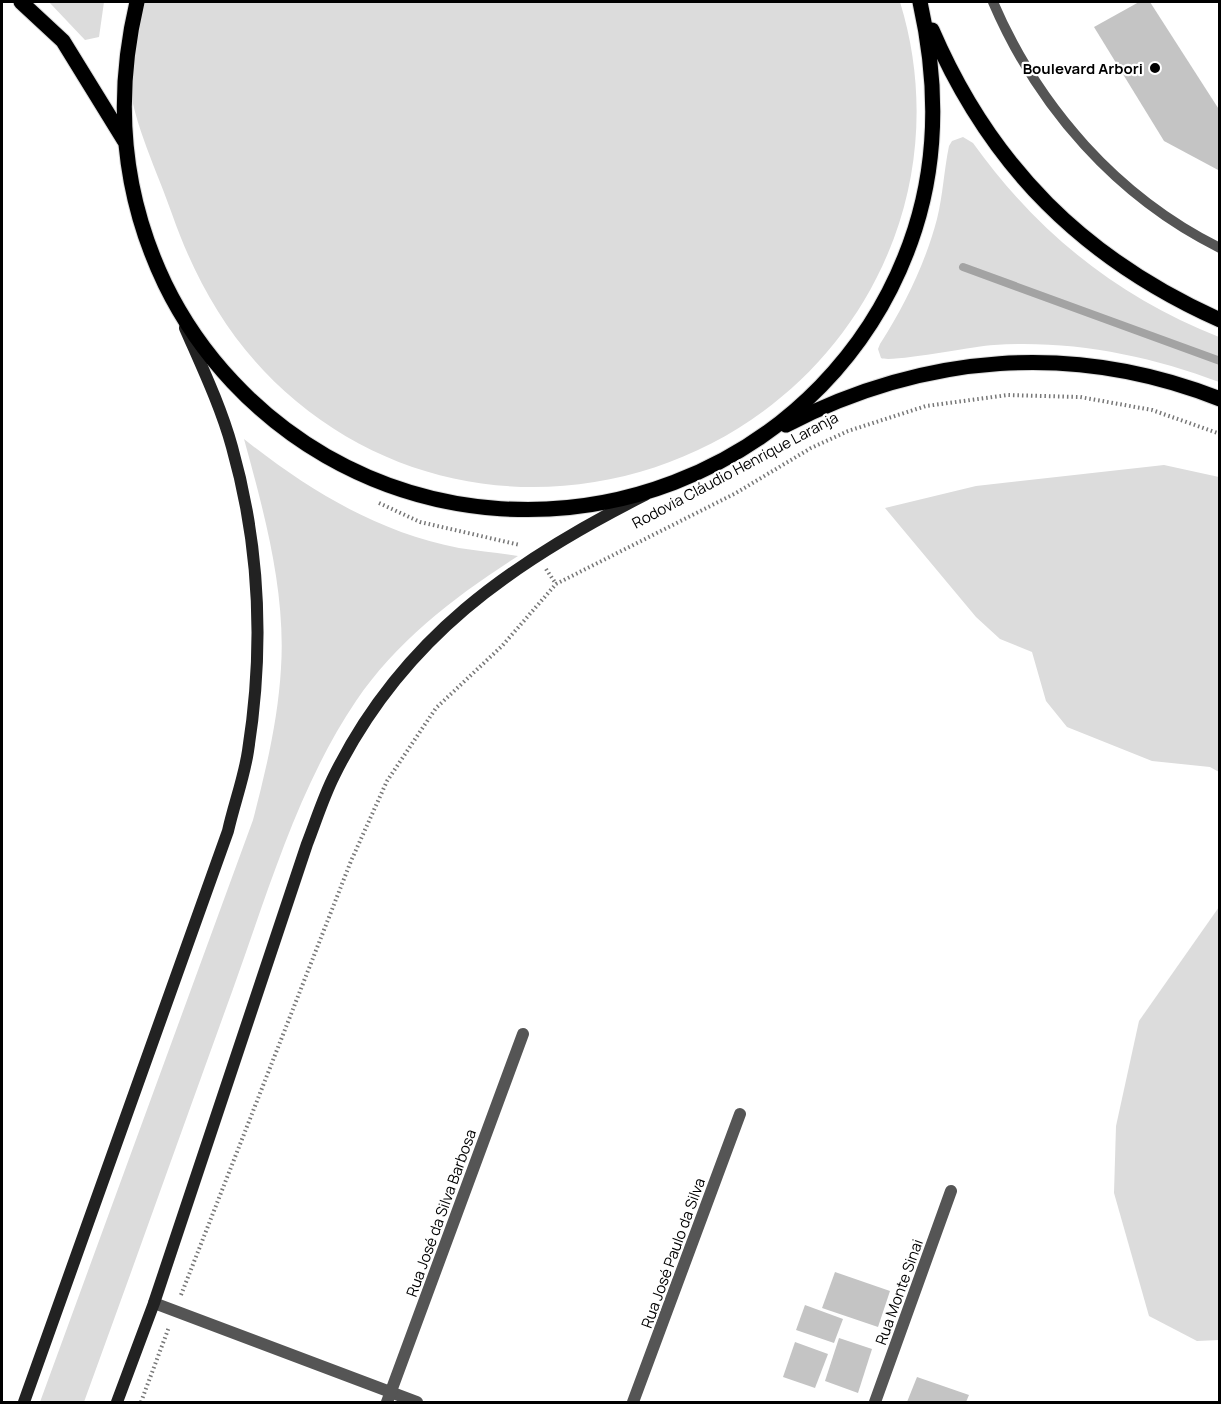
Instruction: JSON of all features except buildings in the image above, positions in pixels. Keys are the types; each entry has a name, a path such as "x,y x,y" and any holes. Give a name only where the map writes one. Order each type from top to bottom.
{"main road":[{"path":"21,2 63,41 124,141"},
{"path":"24,1402 228,831 248,753 258,673 258,592 247,512 232,445 221,412 150,253 133,198 124,141 123,83 137,2"},
{"path":"920,2 953,76 974,112 997,147 1043,201 1081,237 1113,262 1156,289 1220,320"},
{"path":"117,1402 154,1303 307,844 333,777 370,714 414,656 466,606 574,530 652,491 724,461 795,411 842,363 880,308 902,265 925,191 934,115 929,48 920,2"},
{"path":"175,305 220,370 248,398 310,447 380,482 418,495 496,509 575,508 652,491"},
{"name":"Rodovia Cláudio Henrique Laranja","path":"756,440 835,401 877,386 919,375 984,364 1045,362 1084,364 1160,379 1220,399"}],"street":[{"name":"Rua José da Silva Barbosa","path":"389,1397 523,1034"},
{"name":"Rua José Paulo da Silva","path":"633,1402 740,1114"},
{"name":"Rua Monte Sinai","path":"875,1402 951,1191"},
{"path":"154,1303 389,1397 417,1402"}],"lane":[{"path":"993,2 1045,97 1104,168 1193,235 1220,248"}],"path":[{"name":"Rodovia Cláudio Henrique Laranja","path":"175,1311 351,861 387,781 436,708 502,646 556,584 736,493 820,444 877,420 926,406 1008,395 1080,397 1152,410 1220,434"},
{"path":"141,1402 175,1311"}],"shaded area":[{"path":"49,2 104,2 99,37 85,40"},
{"path":"131,2 900,2 908,31 916,91 915,151 903,209 894,238 851,321 791,389 718,440 636,473 549,487 461,480 375,452 296,401 255,361 221,316 207,293 182,241 135,113 128,70"},
{"path":"963,137 973,143 1024,205 1082,258 1113,282 1147,302 1219,337 1219,382 1136,357 1080,347 1052,345 994,345 900,358 881,358 878,349 880,344 898,314 927,252 939,210 949,146 952,141"},
{"path":"244,439 319,492 372,520 429,541 459,548 518,556 451,603 409,639 372,679 335,734 301,804 272,878 84,1402 40,1402 253,820 267,764 281,668 280,610 266,523"},
{"path":"1164,465 1219,477 1219,772 1210,767 1152,761 1067,727 1046,701 1032,652 1000,639 976,617 885,508 976,486"},
{"path":"1219,907 1219,1340 1197,1341 1149,1316 1114,1193 1116,1126 1139,1021"}],"waterway":[{"path":"963,267 1220,361"}],"place":[{"name":"Boulevard Arbori","path":"1155,68"}]}
